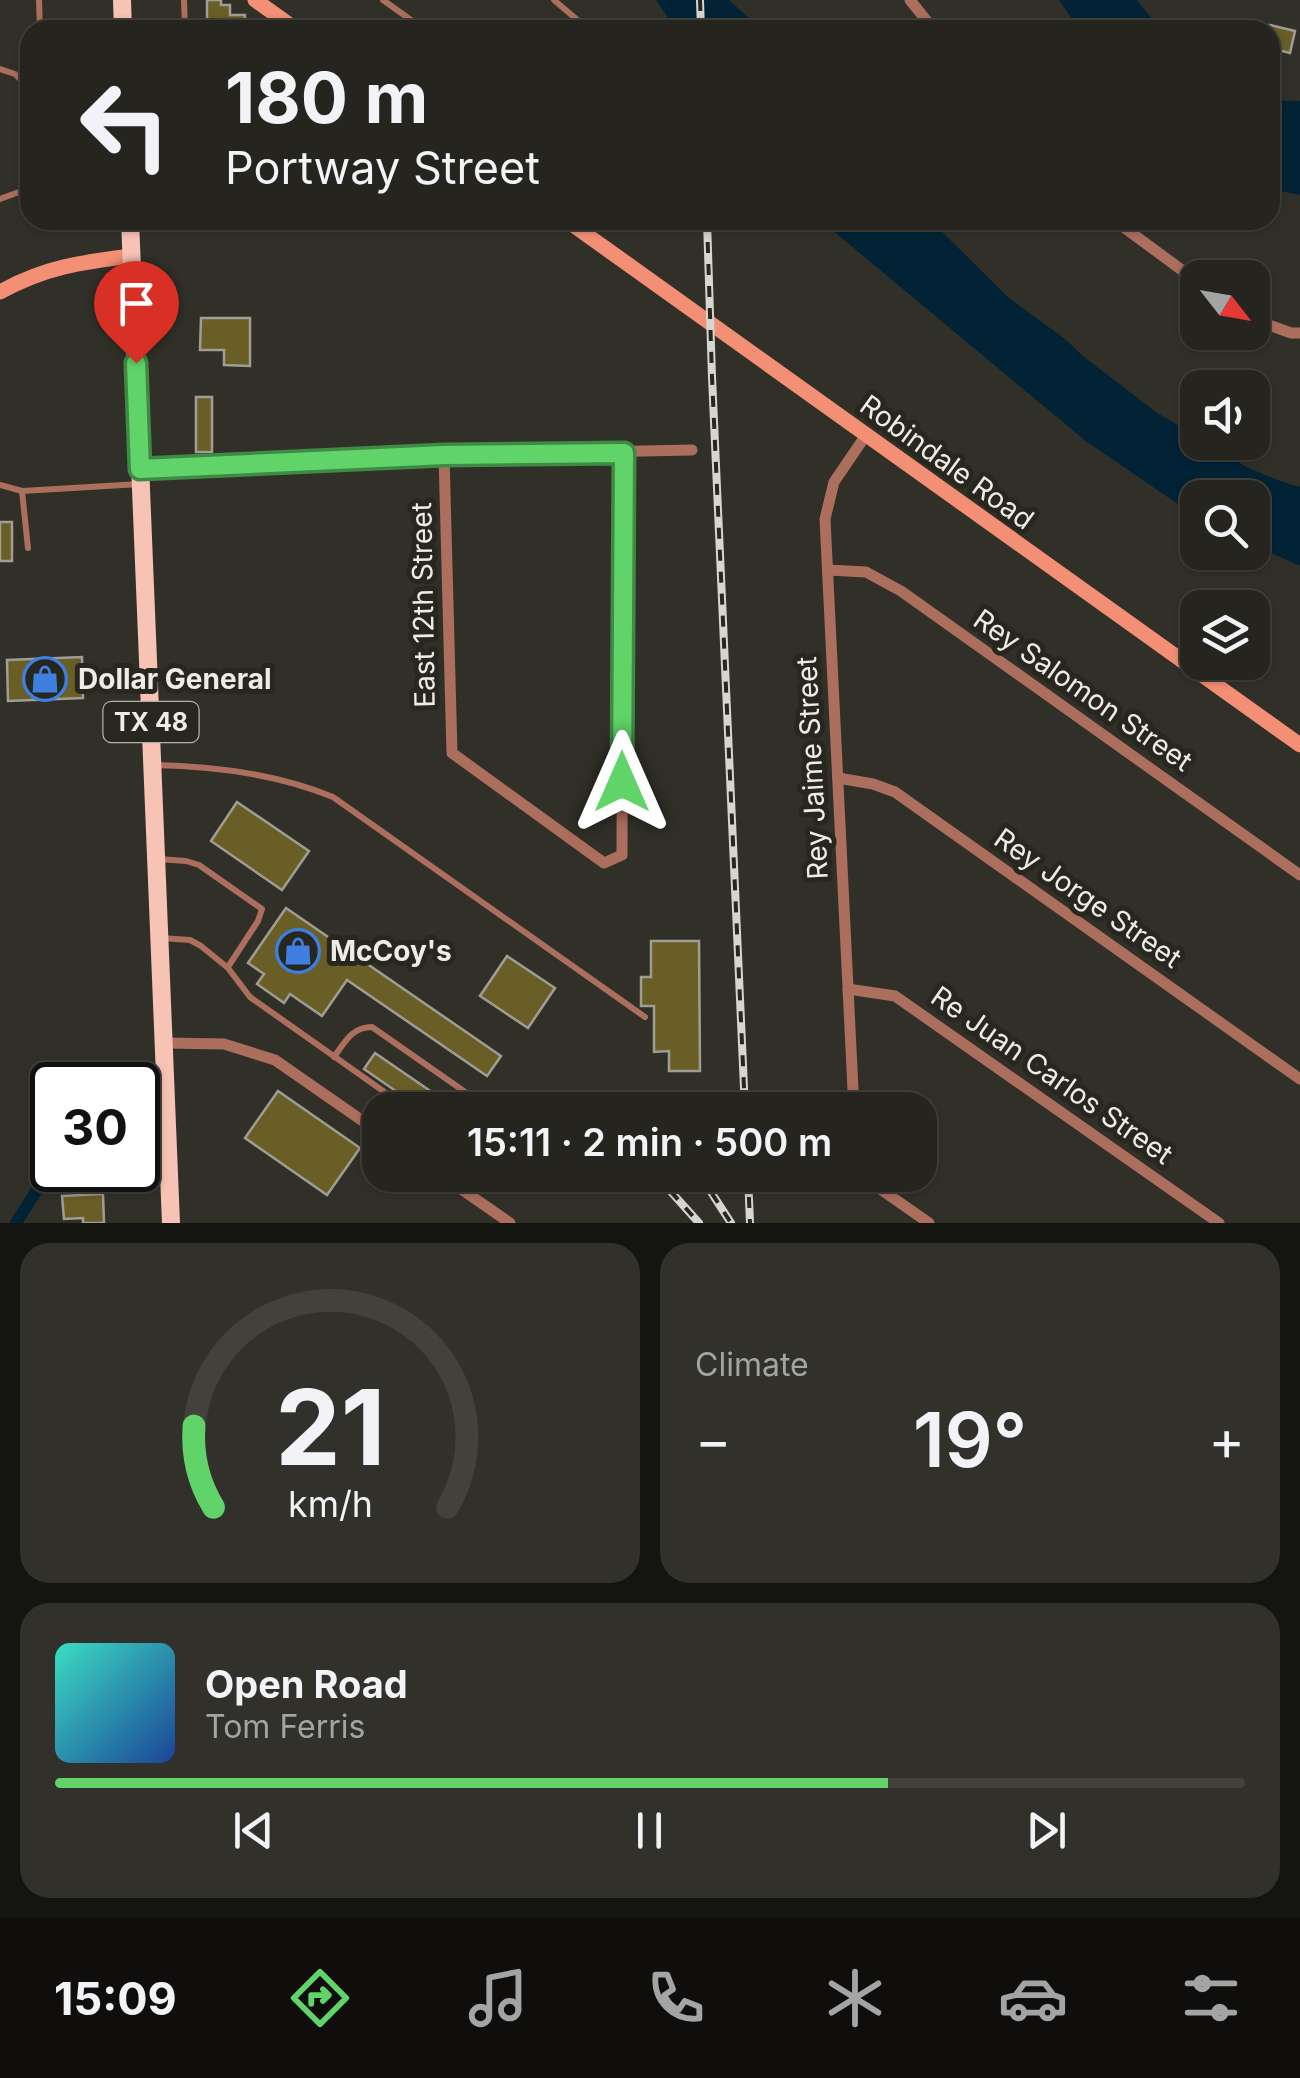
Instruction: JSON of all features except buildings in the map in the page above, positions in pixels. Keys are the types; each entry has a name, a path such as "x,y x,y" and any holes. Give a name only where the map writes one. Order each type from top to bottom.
{"main road":[{"name":"TX 48","path":"131,230 171,1223"}],"street":[{"path":"255,0 283,20"},
{"path":"910,0 926,20"},
{"name":"Robindale Road","path":"580,230 1300,745"},
{"path":"1128,230 1180,269"},
{"path":"0,292 73,262 132,256"},
{"path":"1270,325 1300,333"},
{"name":"Rey Jaime Street","path":"853,1092 825,519 834,482 866,435"},
{"path":"141,477 444,455 692,450"},
{"name":"East 12th Street","path":"444,455 452,754 604,863 622,855 624,453"},
{"name":"Rey Salomon Street","path":"828,570 866,572 901,591 1300,875"},
{"name":"Rey Jorge Street","path":"838,778 895,792 1300,1079"},
{"name":"Re Juan Carlos Street","path":"848,989 895,996 1219,1223"},
{"path":"164,1043 224,1044 275,1060 362,1120"},
{"path":"465,1192 510,1223"},
{"path":"885,1192 929,1223"}],"lane":[{"path":"384,0 411,20"},
{"path":"554,0 577,20"},
{"path":"0,485 22,491 141,477"},
{"path":"22,491 28,548"},
{"path":"152,765 196,766 262,776 304,785 333,797 645,1017"},
{"path":"156,859 200,865 262,909 258,922 228,968"},
{"path":"160,938 190,940 228,968 250,997 385,1092"},
{"path":"334,1056 354,1031 372,1027 465,1092"}],"water":[{"path":"656,0 729,0 751,20 671,20"},
{"path":"1059,0 1137,0 1153,20 1073,20"},
{"path":"1280,99 1300,101 1300,195 1280,191"},
{"path":"832,230 940,230 1009,298 1180,427 1180,460 1235,460 1300,487 1300,566 1270,553 1270,480 1180,480 1180,505 1087,442"}],"waterway":[{"path":"16,1223 36,1192"}],"railway":[{"path":"700,0 701,20"},
{"path":"707,230 744,1092"},
{"path":"671,1192 699,1223"},
{"path":"711,1192 731,1223"},
{"path":"749,1192 750,1223"}],"place":[{"name":"Dollar General","path":"45,679"},
{"name":"McCoy's","path":"298,951"}],"route":[{"path":"136,363 140,469 444,455 624,453 622,782"}]}
